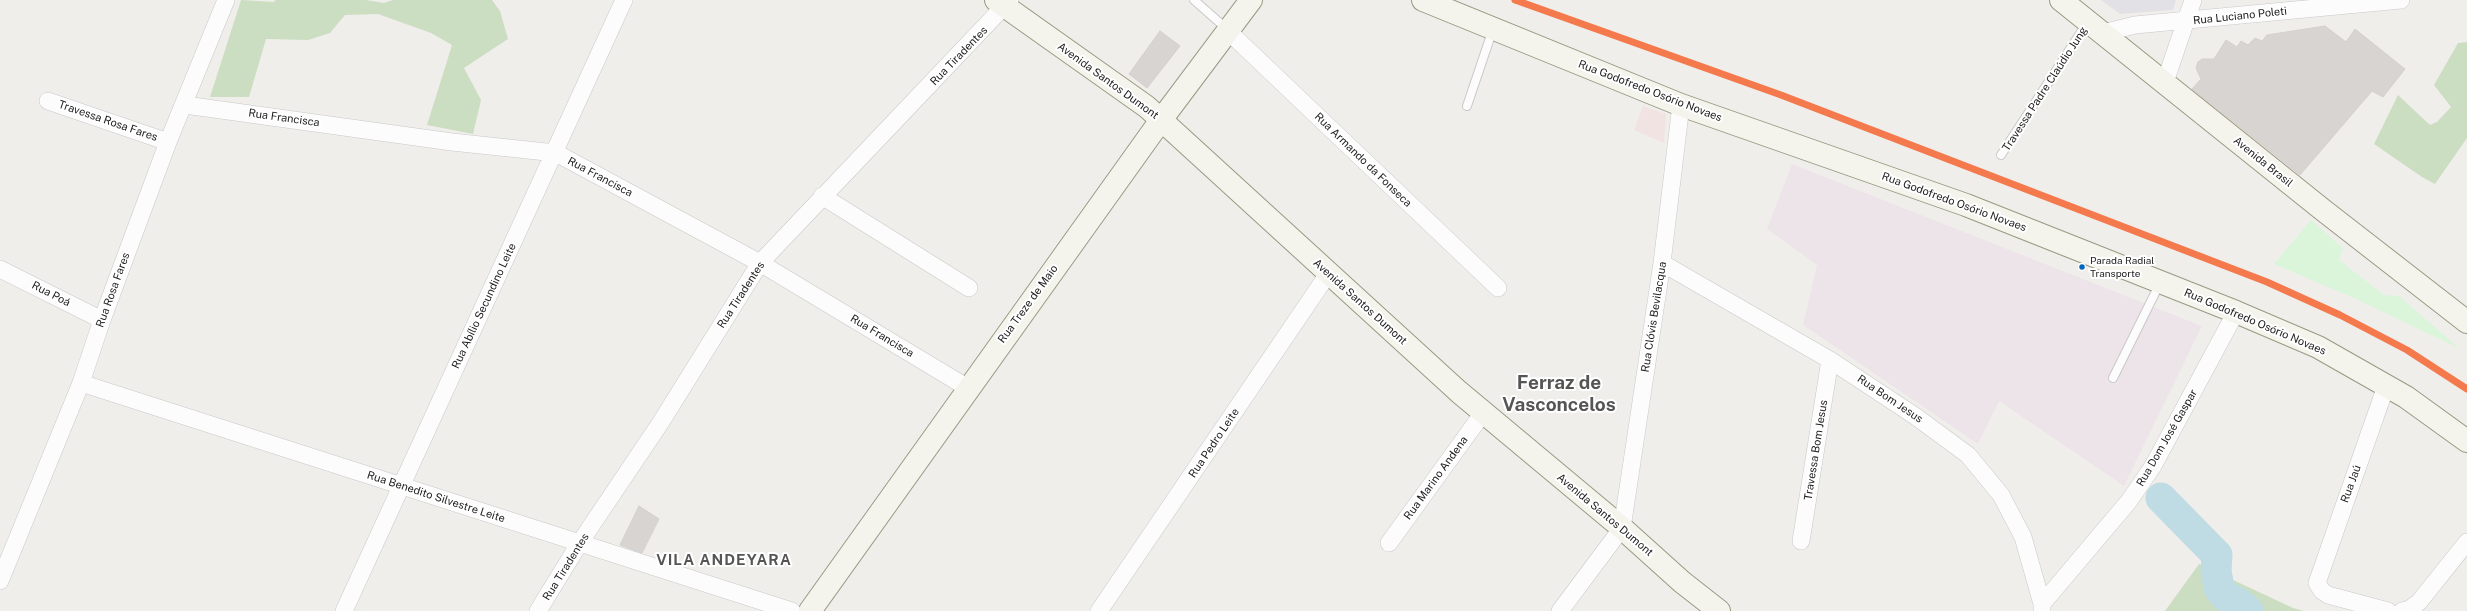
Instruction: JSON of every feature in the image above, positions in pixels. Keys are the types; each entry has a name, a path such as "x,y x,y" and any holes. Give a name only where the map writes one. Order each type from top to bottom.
{"main road":[{"name":"Rua Treze de Maio","path":"810,611 1161,120 1229,32 1251,0"},
{"name":"Rua Godofredo Osório Novaes","path":"1423,0 1681,105 1966,205 2236,312 2318,347 2406,397 2467,441"},
{"name":"Avenida Brasil","path":"2060,0 2165,82 2323,210 2467,322"},
{"name":"Avenida Santos Dumont","path":"1004,2 1147,107 1328,274 1483,413 1622,528 1682,582 1719,611"}],"street":[{"name":"Rua Rosa Fares","path":"0,581 81,383 102,320 168,142 185,105 226,0"},
{"name":"Rua Abílio Secundino Leite","path":"344,611 400,485 556,153 624,0"},
{"path":"2165,82 2187,22 2193,0"},
{"name":"Rua Luciano Poleti","path":"2096,28 2187,22 2401,0"},
{"name":"Rua Tiradentes","path":"538,611 579,544 661,422 760,263 1004,2"},
{"name":"Rua Armando da Fonseca","path":"1229,32 1498,288"},
{"name":"Travessa Rosa Fares","path":"48,101 168,142"},
{"name":"Rua Francisca","path":"185,105 452,142 556,153 760,263 968,388"},
{"name":"Rua Clóvis Bevilacqua","path":"1622,528 1662,263 1681,105"},
{"path":"822,196 969,288"},
{"name":"Rua Bom Jesus","path":"1662,263 1830,360 1915,416 1968,455 2001,495 2023,536 2042,608"},
{"name":"Rua Poá","path":"0,269 102,320"},
{"name":"Rua Pedro Leite","path":"1099,611 1328,274"},
{"name":"Rua Dom José Gaspar","path":"2042,608 2130,501 2149,472 2236,312"},
{"name":"Travessa Bom Jesus","path":"1801,541 1830,360"},
{"name":"Rua Benedito Silvestre Leite","path":"81,383 579,544 792,611"},
{"name":"Rua Jaú","path":"2386,386 2317,583 2322,591 2328,595 2388,611"},
{"name":"Rua Marino Andena","path":"1389,543 1483,413"},
{"path":"1560,611 1622,528"},
{"path":"2402,611 2408,610 2418,602 2467,542"}],"lane":[{"path":"1194,0 1229,32"},
{"path":"1467,106 1493,28"},
{"name":"Travessa Padre Claúdio Jung","path":"2001,155 2096,28"},
{"path":"2113,378 2161,282"}],"shaded area":[{"path":"2101,0 2176,0 2173,10 2120,14"},
{"path":"1643,106 1666,114 1664,143 1634,130"},
{"path":"1792,164 2202,326 2124,486 1999,401 1978,444 1803,325 1817,265 1767,229"}],"green space":[{"path":"241,0 274,2 275,0 366,0 384,3 393,0 492,0 500,11 508,39 464,68 481,100 473,134 427,125 452,45 431,33 378,14 345,15 330,33 308,40 266,39 249,97 210,97"},
{"path":"2467,42 2467,138 2435,184 2422,177 2374,144 2398,95 2430,125 2437,122 2451,107 2434,85 2458,43"},
{"path":"2311,220 2343,248 2339,260 2384,295 2399,296 2460,349 2356,299 2274,264"},
{"path":"2199,564 2293,608 2304,611 2165,611"}],"building":[{"path":"2325,26 2346,42 2355,29 2405,69 2383,97 2372,91 2300,175 2192,89 2201,79 2196,68 2198,62 2202,59 2214,59 2226,40 2237,47 2241,41 2248,45 2255,38 2262,41 2267,35"},
{"path":"1160,31 1180,46 1147,88 1129,74"},
{"path":"639,506 659,519 642,553 620,545"}],"waterway":[{"path":"2161,498 2217,555 2216,571 2219,588 2225,596 2240,604 2248,611"}],"transit line":[{"path":"1515,0 1781,95 2267,282 2340,315 2407,350 2467,389"}],"place":[{"name":"Parada Radial Transporte","path":"2082,267"}],"district":[{"name":"Ferraz de Vasconcelos","path":"1559,394"},
{"name":"VILA ANDEYARA","path":"724,560"}]}
